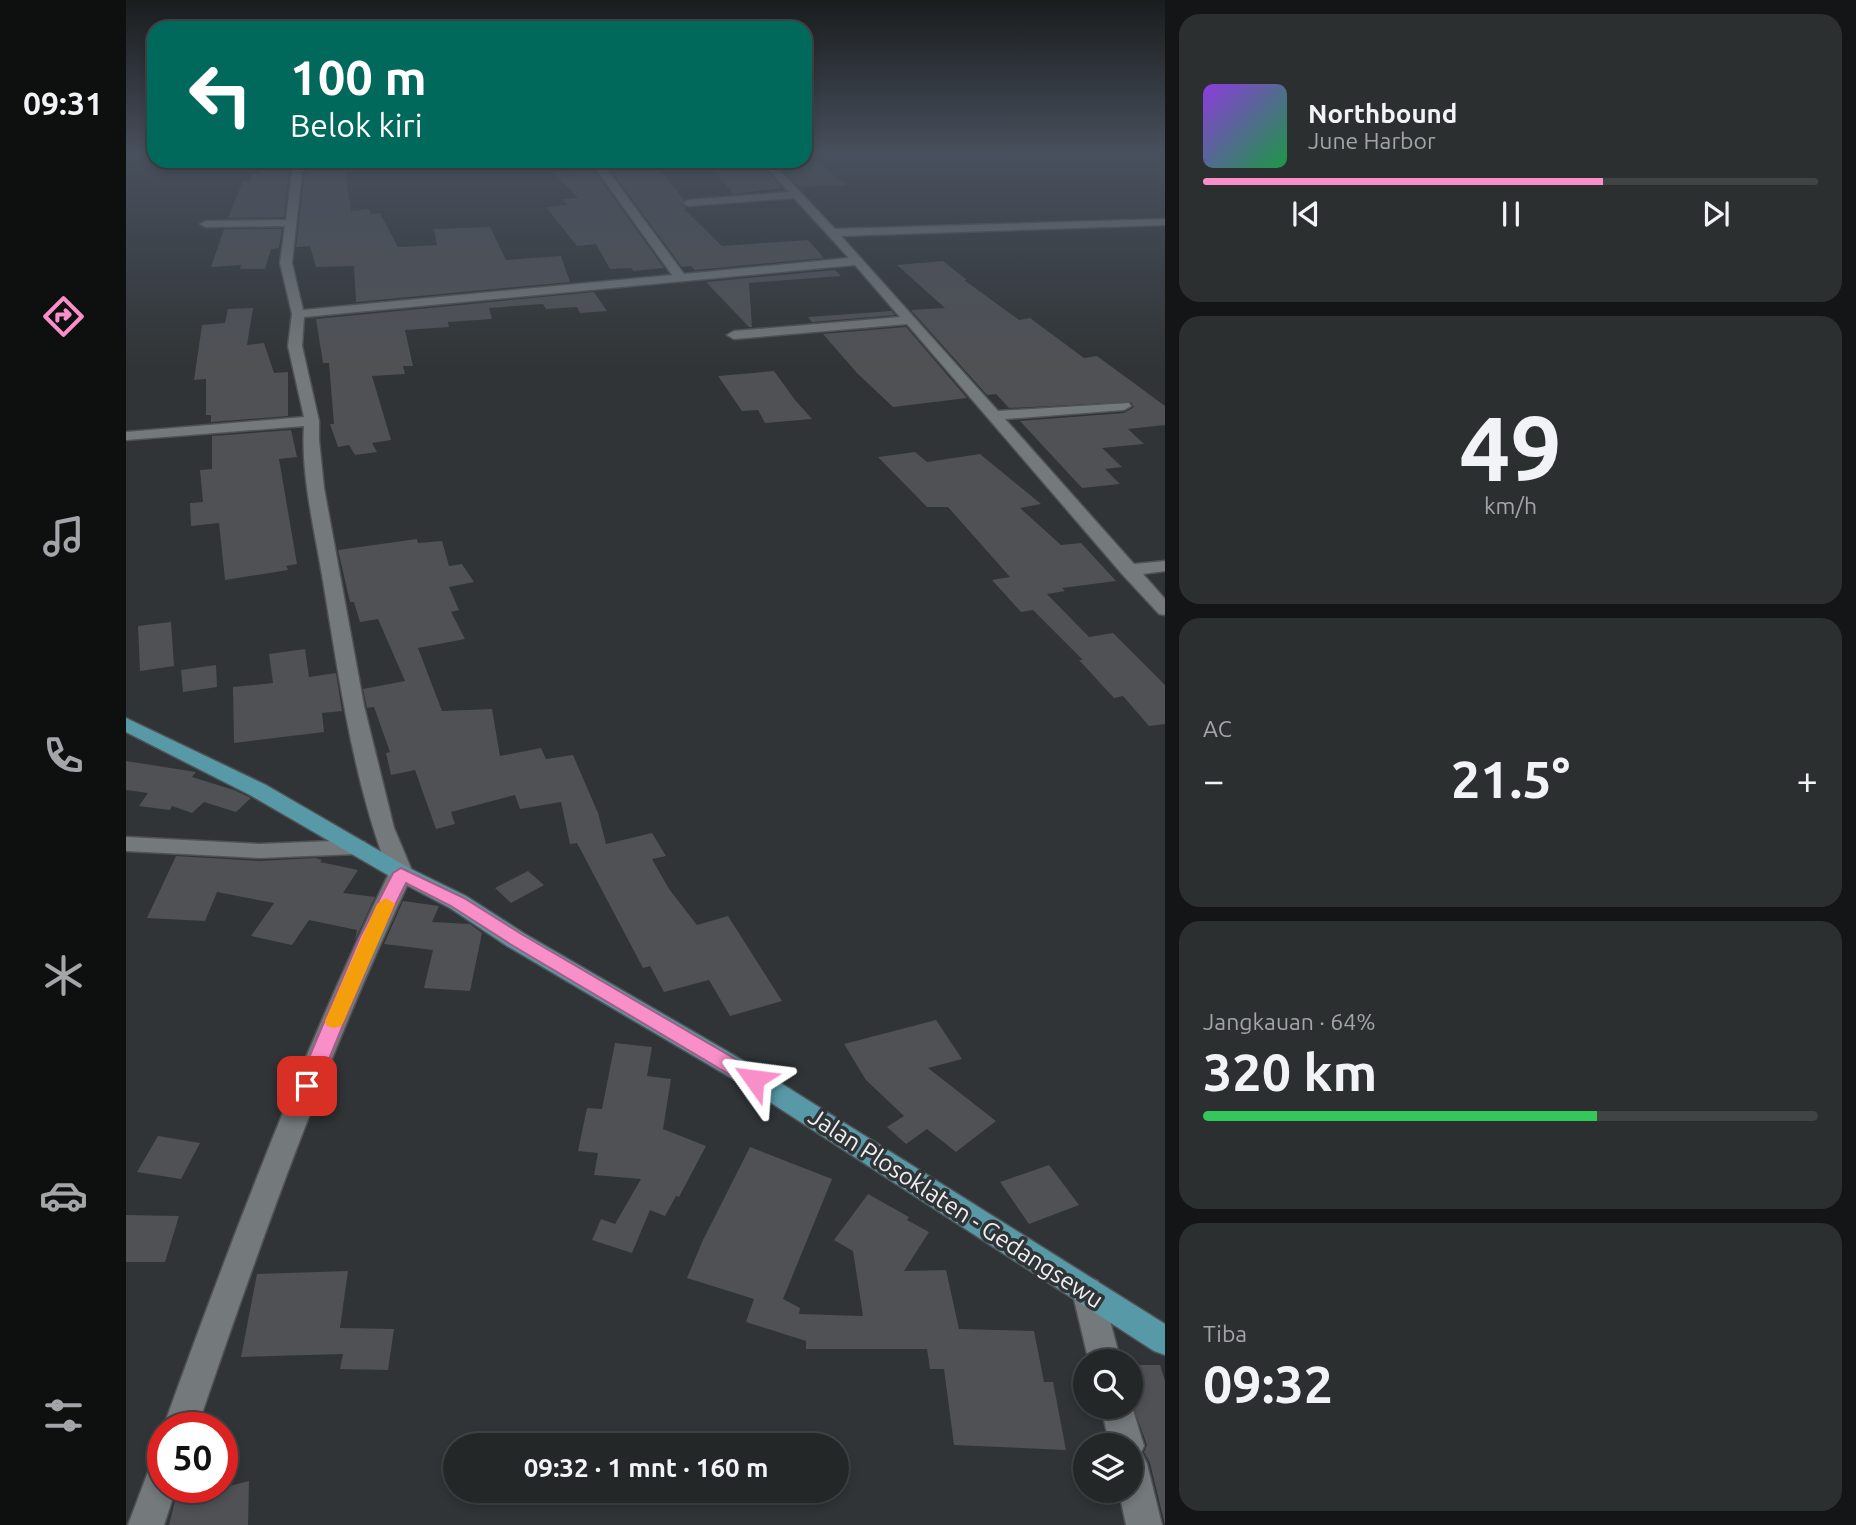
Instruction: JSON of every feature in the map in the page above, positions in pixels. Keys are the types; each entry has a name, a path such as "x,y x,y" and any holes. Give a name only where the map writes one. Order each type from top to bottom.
{"main road":[{"name":"Jalan Plosoklaten - Gedangsewu","path":"126,724 258,790 401,873 458,902 516,940 754,1079 1165,1341"}],"street":[{"path":"186,1412 266,1184 370,937 401,873 383,828 354,706 316,488 311,440 312,421 295,346 298,314 286,263 292,225"},
{"path":"642,225 680,277"},
{"path":"824,225 1165,611"},
{"path":"831,233 1069,225"},
{"path":"298,314 858,261"},
{"path":"734,335 910,320"},
{"path":"991,416 1124,406"},
{"path":"126,436 312,421"},
{"path":"1128,570 1165,566"},
{"path":"126,845 259,851 357,847"},
{"path":"1087,1291 1102,1349"},
{"path":"146,1525 154,1503"},
{"path":"1139,1503 1144,1525"}],"building":[{"path":"299,225 386,225 398,247 437,245 434,229 490,227 506,260 561,256 570,282 356,302 354,266 316,267 310,246 296,247"},
{"path":"560,225 633,225 664,268 633,271 632,268 610,269 596,244 577,246"},
{"path":"651,225 701,225 722,246 808,240 824,258 695,270 691,266 682,267"},
{"path":"224,229 282,229 279,248 271,249 265,269 240,269 241,265 211,267"},
{"path":"943,261 967,280 964,280 1019,320 1030,318 1084,358 1097,356 1165,406 1165,425 1128,429 1144,444 1102,448 1122,467 1105,469 1120,484 1082,488 1020,421 1124,413 1134,407 1131,402 1009,408 996,394 987,395 911,310 945,308 897,265"},
{"path":"835,270 841,276 749,283 752,327 706,282"},
{"path":"594,292 607,311 580,313 577,307 546,309 543,304 489,308 492,319 448,322 449,327 405,330 413,366 403,366 405,374 372,376 391,440 372,443 377,452 355,455 349,445 338,447 330,424 334,424 329,363 323,363 316,319"},
{"path":"253,308 247,345 264,343 274,373 288,372 288,416 211,422 211,415 206,415 206,379 194,380 202,325 225,323 228,309"},
{"path":"892,311 895,315 812,322 808,317"},
{"path":"906,327 967,398 893,407 857,373 823,334"},
{"path":"774,371 812,419 765,423 758,410 742,411 718,376"},
{"path":"291,430 297,457 279,459 297,564 286,566 288,570 225,580 219,523 191,526 190,503 203,502 200,470 212,469 212,436"},
{"path":"915,452 927,462 980,454 1041,504 1020,508 1061,545 1081,543 1116,581 1062,588 1065,591 1047,594 1089,637 1113,633 1165,685 1165,724 1149,726 1123,696 1114,698 1079,660 1083,660 1033,610 1021,612 992,580 1010,577 948,507 927,507 878,457"},
{"path":"417,539 418,543 442,541 449,566 462,564 474,582 449,587 459,610 451,612 465,639 418,648 442,711 492,709 500,756 541,748 546,759 573,755 598,813 606,844 652,833 666,856 652,859 669,889 697,925 728,916 782,1001 730,1016 709,980 664,992 650,966 643,968 577,843 570,844 561,802 520,809 515,795 451,812 455,824 436,829 415,770 391,775 386,753 390,752 374,707 367,708 363,689 405,681 378,619 360,622 354,602 350,602 338,550"},
{"path":"171,622 174,666 140,671 138,626"},
{"path":"305,649 309,677 336,673 342,711 322,713 324,732 234,743 233,687 273,683 269,654"},
{"path":"216,665 217,687 183,692 181,670"},
{"path":"126,761 196,772 192,777 251,798 236,812 204,802 192,813 172,806 170,810 139,806 148,793 126,790"},
{"path":"176,856 259,861 315,858 322,860 320,862 358,870 343,893 375,897 355,940 357,930 309,920 292,945 251,936 274,903 217,892 205,921 147,918"},
{"path":"528,871 544,885 511,903 495,888"},
{"path":"403,901 439,906 432,922 470,924 482,933 470,991 424,988 433,950 384,944"},
{"path":"936,1020 962,1059 928,1068 996,1121 956,1152 927,1129 906,1144 887,1127 904,1116 866,1080 844,1044"},
{"path":"615,1043 652,1047 647,1076 671,1079 663,1129 706,1146 679,1197 676,1196 665,1216 650,1210 632,1253 592,1240 601,1219 615,1224 641,1179 594,1175 598,1153 578,1151 587,1108 602,1109"},
{"path":"158,1136 200,1143 181,1179 137,1172"},
{"path":"750,1147 832,1179 783,1299 800,1308 799,1314 863,1316 853,1251 834,1240 868,1194 909,1217 907,1220 929,1232 904,1271 946,1270 959,1329 1034,1331 1044,1382 1053,1382 1066,1450 954,1445 944,1369 930,1369 927,1349 806,1349 806,1341 746,1322 754,1299 687,1278"},
{"path":"1049,1165 1079,1205 1029,1224 1000,1182"},
{"path":"126,1215 179,1216 165,1262 126,1262"},
{"path":"348,1271 340,1328 394,1329 388,1370 340,1369 343,1354 241,1357 257,1274"},
{"path":"1143,1365 1160,1365 1165,1381 1165,1525 1150,1463 1144,1452 1147,1445 1138,1419 1143,1419"},
{"path":"249,1481 248,1525 169,1525 174,1503 238,1503 238,1484"}],"slow traffic":[{"path":"334,1021 386,904"}],"route":[{"path":"307,1086 370,937 401,873 458,902 516,940 754,1079"}]}
